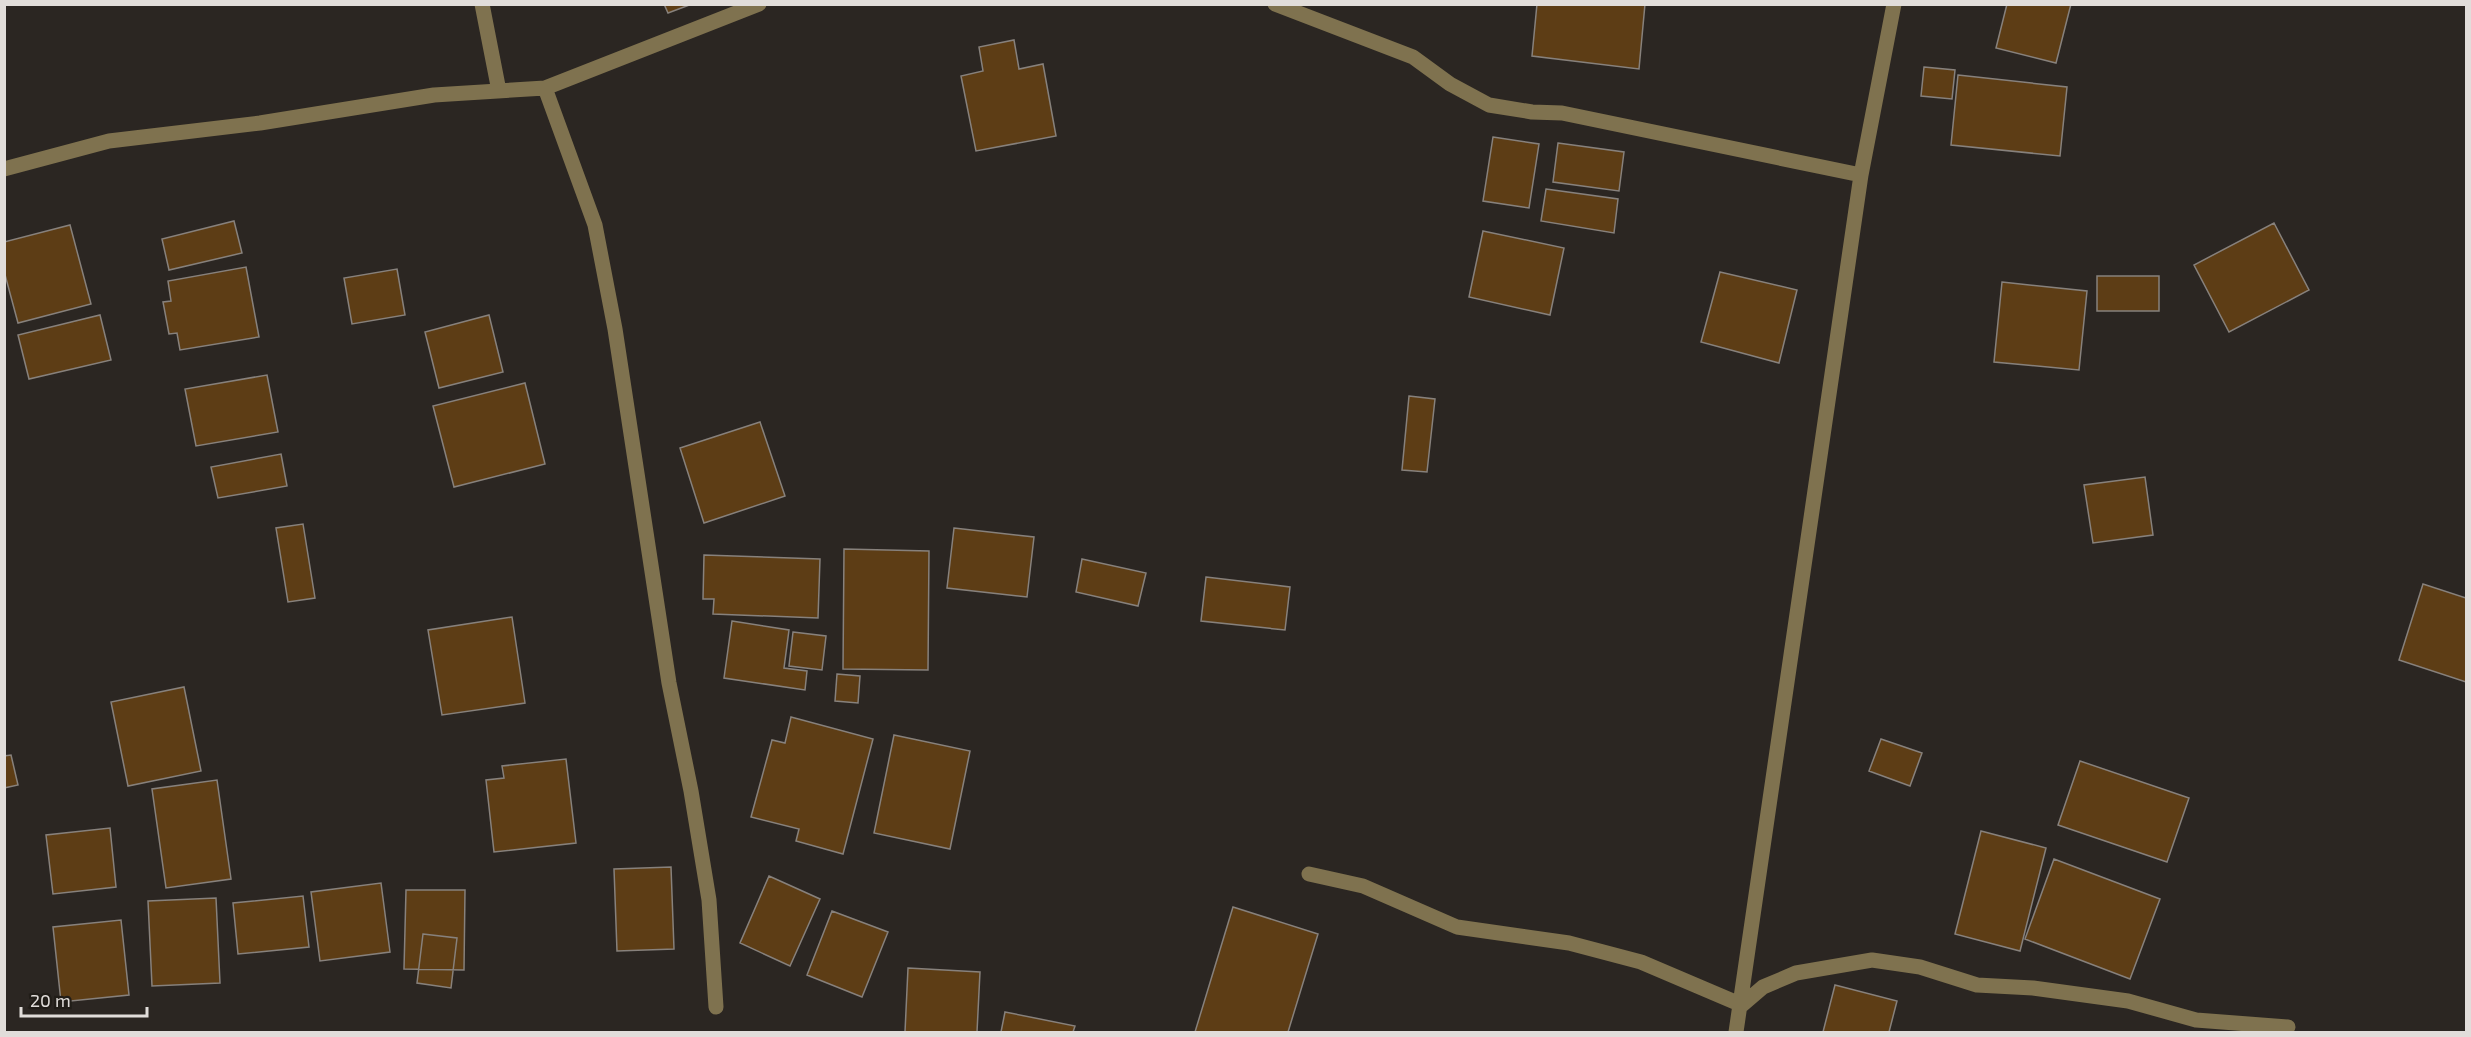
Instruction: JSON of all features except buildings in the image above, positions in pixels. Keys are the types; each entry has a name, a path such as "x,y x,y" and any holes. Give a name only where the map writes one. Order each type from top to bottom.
{"street":[{"path":"482,4 499,91"},
{"path":"4,169 109,141 260,123 434,95 545,88 759,4"},
{"path":"1275,4 1413,57 1450,84 1489,105 1532,112 1562,112 1861,175"},
{"path":"1736,1032 1742,1005 1861,175 1894,4"},
{"path":"545,88 595,225 656,586 669,683 691,791 709,900 716,1007"},
{"path":"1309,874 1363,886 1457,927 1569,944 1641,962 1742,1005"},
{"path":"1742,1005 1763,987 1796,973 1872,960 1920,967 1977,985 2033,988 2128,1001 2196,1020 2288,1027"}]}
